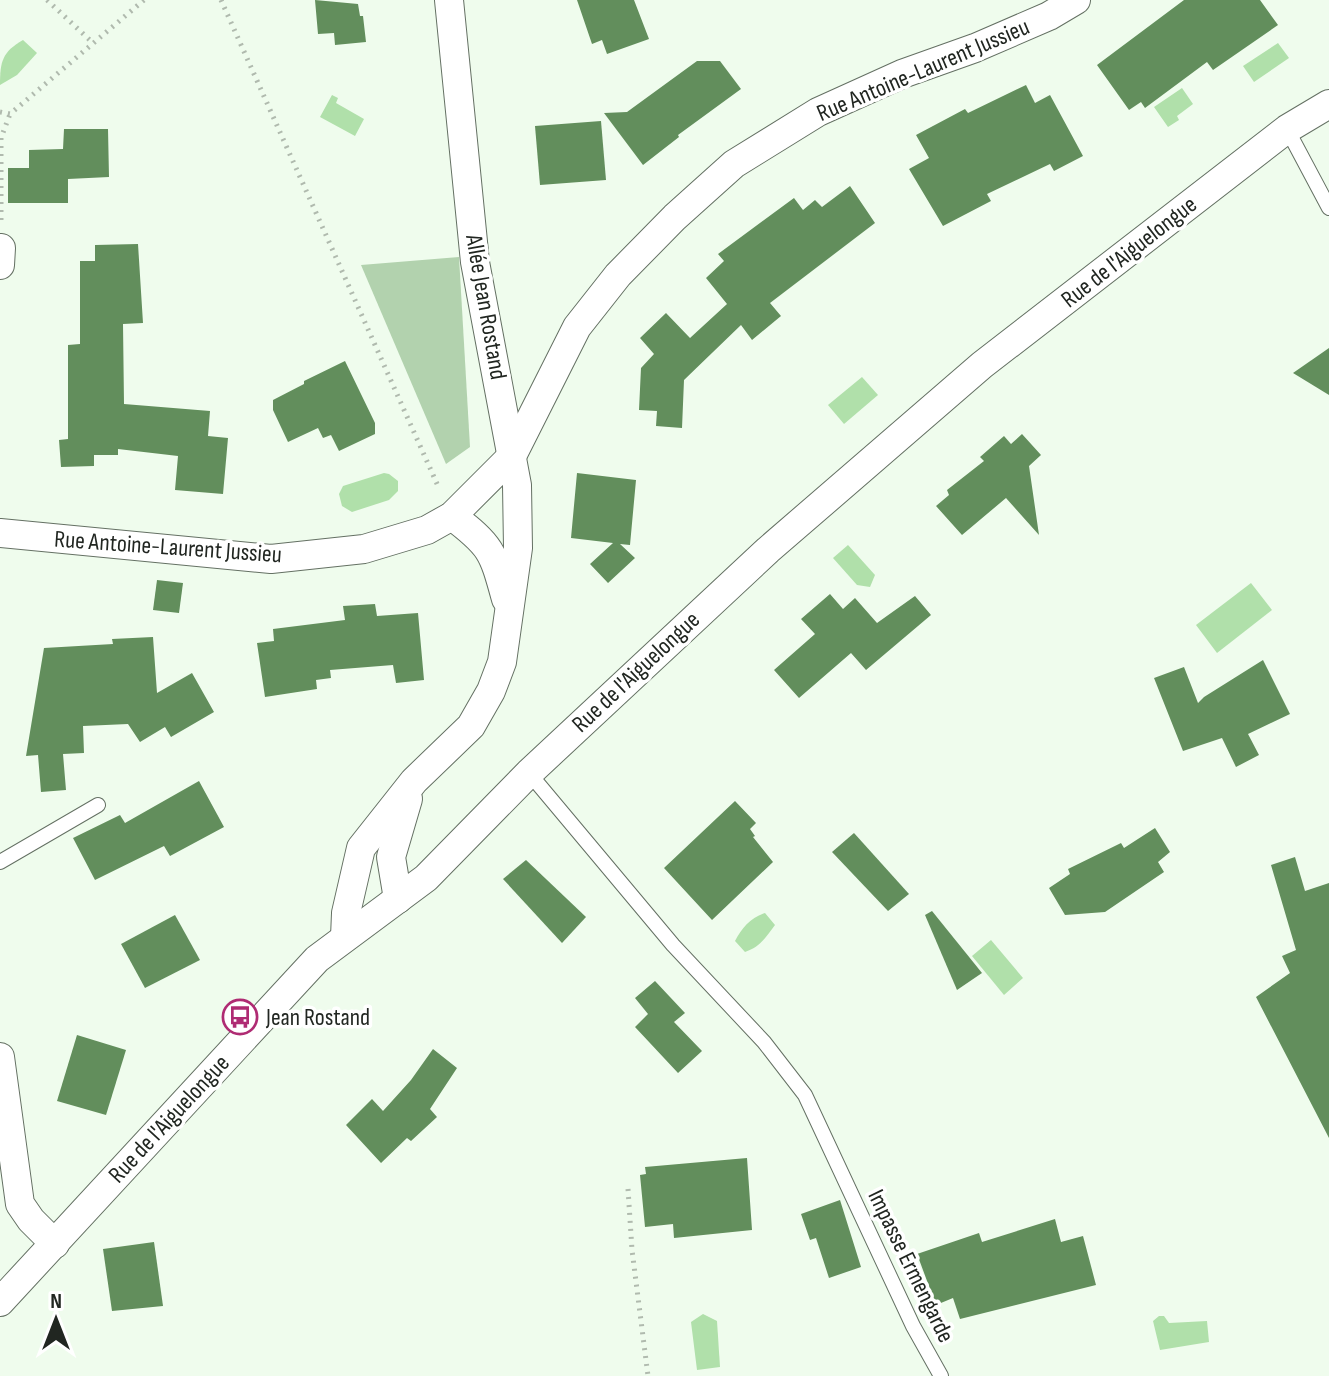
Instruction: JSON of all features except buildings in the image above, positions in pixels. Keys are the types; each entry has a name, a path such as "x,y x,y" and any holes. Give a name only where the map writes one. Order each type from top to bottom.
{"street":[{"name":"Allée Jean Rostand","path":"345,937 346,913 361,848 414,781 471,726 491,691 502,662 518,548 517,485 475,262 449,0"},
{"name":"Rue Antoine-Laurent Jussieu","path":"0,533 271,559 364,549 427,530 452,516 512,456 577,327 634,258 734,164 818,112 902,74 987,43 1049,16 1076,0"},
{"name":"Rue de l'Aiguelongue","path":"0,1302 317,959 426,878 529,773 768,550 982,365 1287,129 1329,104"},
{"name":"Allée Jean Rostand","path":"452,516 478,536 494,556 510,613"},
{"name":"Allée Jean Rostand","path":"398,899 391,857 414,781"},
{"path":"0,1057 20,1204 55,1244"}],"lane":[{"path":"1287,129 1329,208"},
{"name":"Impasse Ermengarde","path":"529,773 673,945 764,1042 805,1095 913,1326 941,1376"},
{"path":"0,862 98,805"}],"path":[{"path":"47,0 93,43"},
{"path":"1,256 1,138 10,114 144,0"},
{"path":"221,0 452,516"},
{"path":"0,112 10,114"},
{"path":"628,1189 632,1250 648,1376"}],"shaded area":[{"path":"23,40 37,53 17,75 0,85 4,58"},
{"path":"1278,43 1289,58 1254,82 1243,66"},
{"path":"1182,88 1193,104 1168,127 1154,107"},
{"path":"332,95 338,98 336,103 364,119 355,136 320,117"},
{"path":"459,257 470,447 446,464 361,265"},
{"path":"862,377 878,395 844,424 828,405"},
{"path":"384,473 398,481 398,491 389,500 352,512 342,506 339,494 343,486"},
{"path":"848,545 875,575 870,587 857,585 833,558"},
{"path":"1251,583 1272,610 1217,653 1196,625"},
{"path":"765,913 775,925 759,944 745,952 735,941 747,924"},
{"path":"991,940 1023,978 1004,995 972,956"},
{"path":"703,1314 717,1321 720,1367 697,1370 691,1322"},
{"path":"1164,1316 1169,1323 1207,1321 1209,1342 1160,1350 1153,1321"}],"place":[{"name":"Jean Rostand","path":"240,1017"}]}
